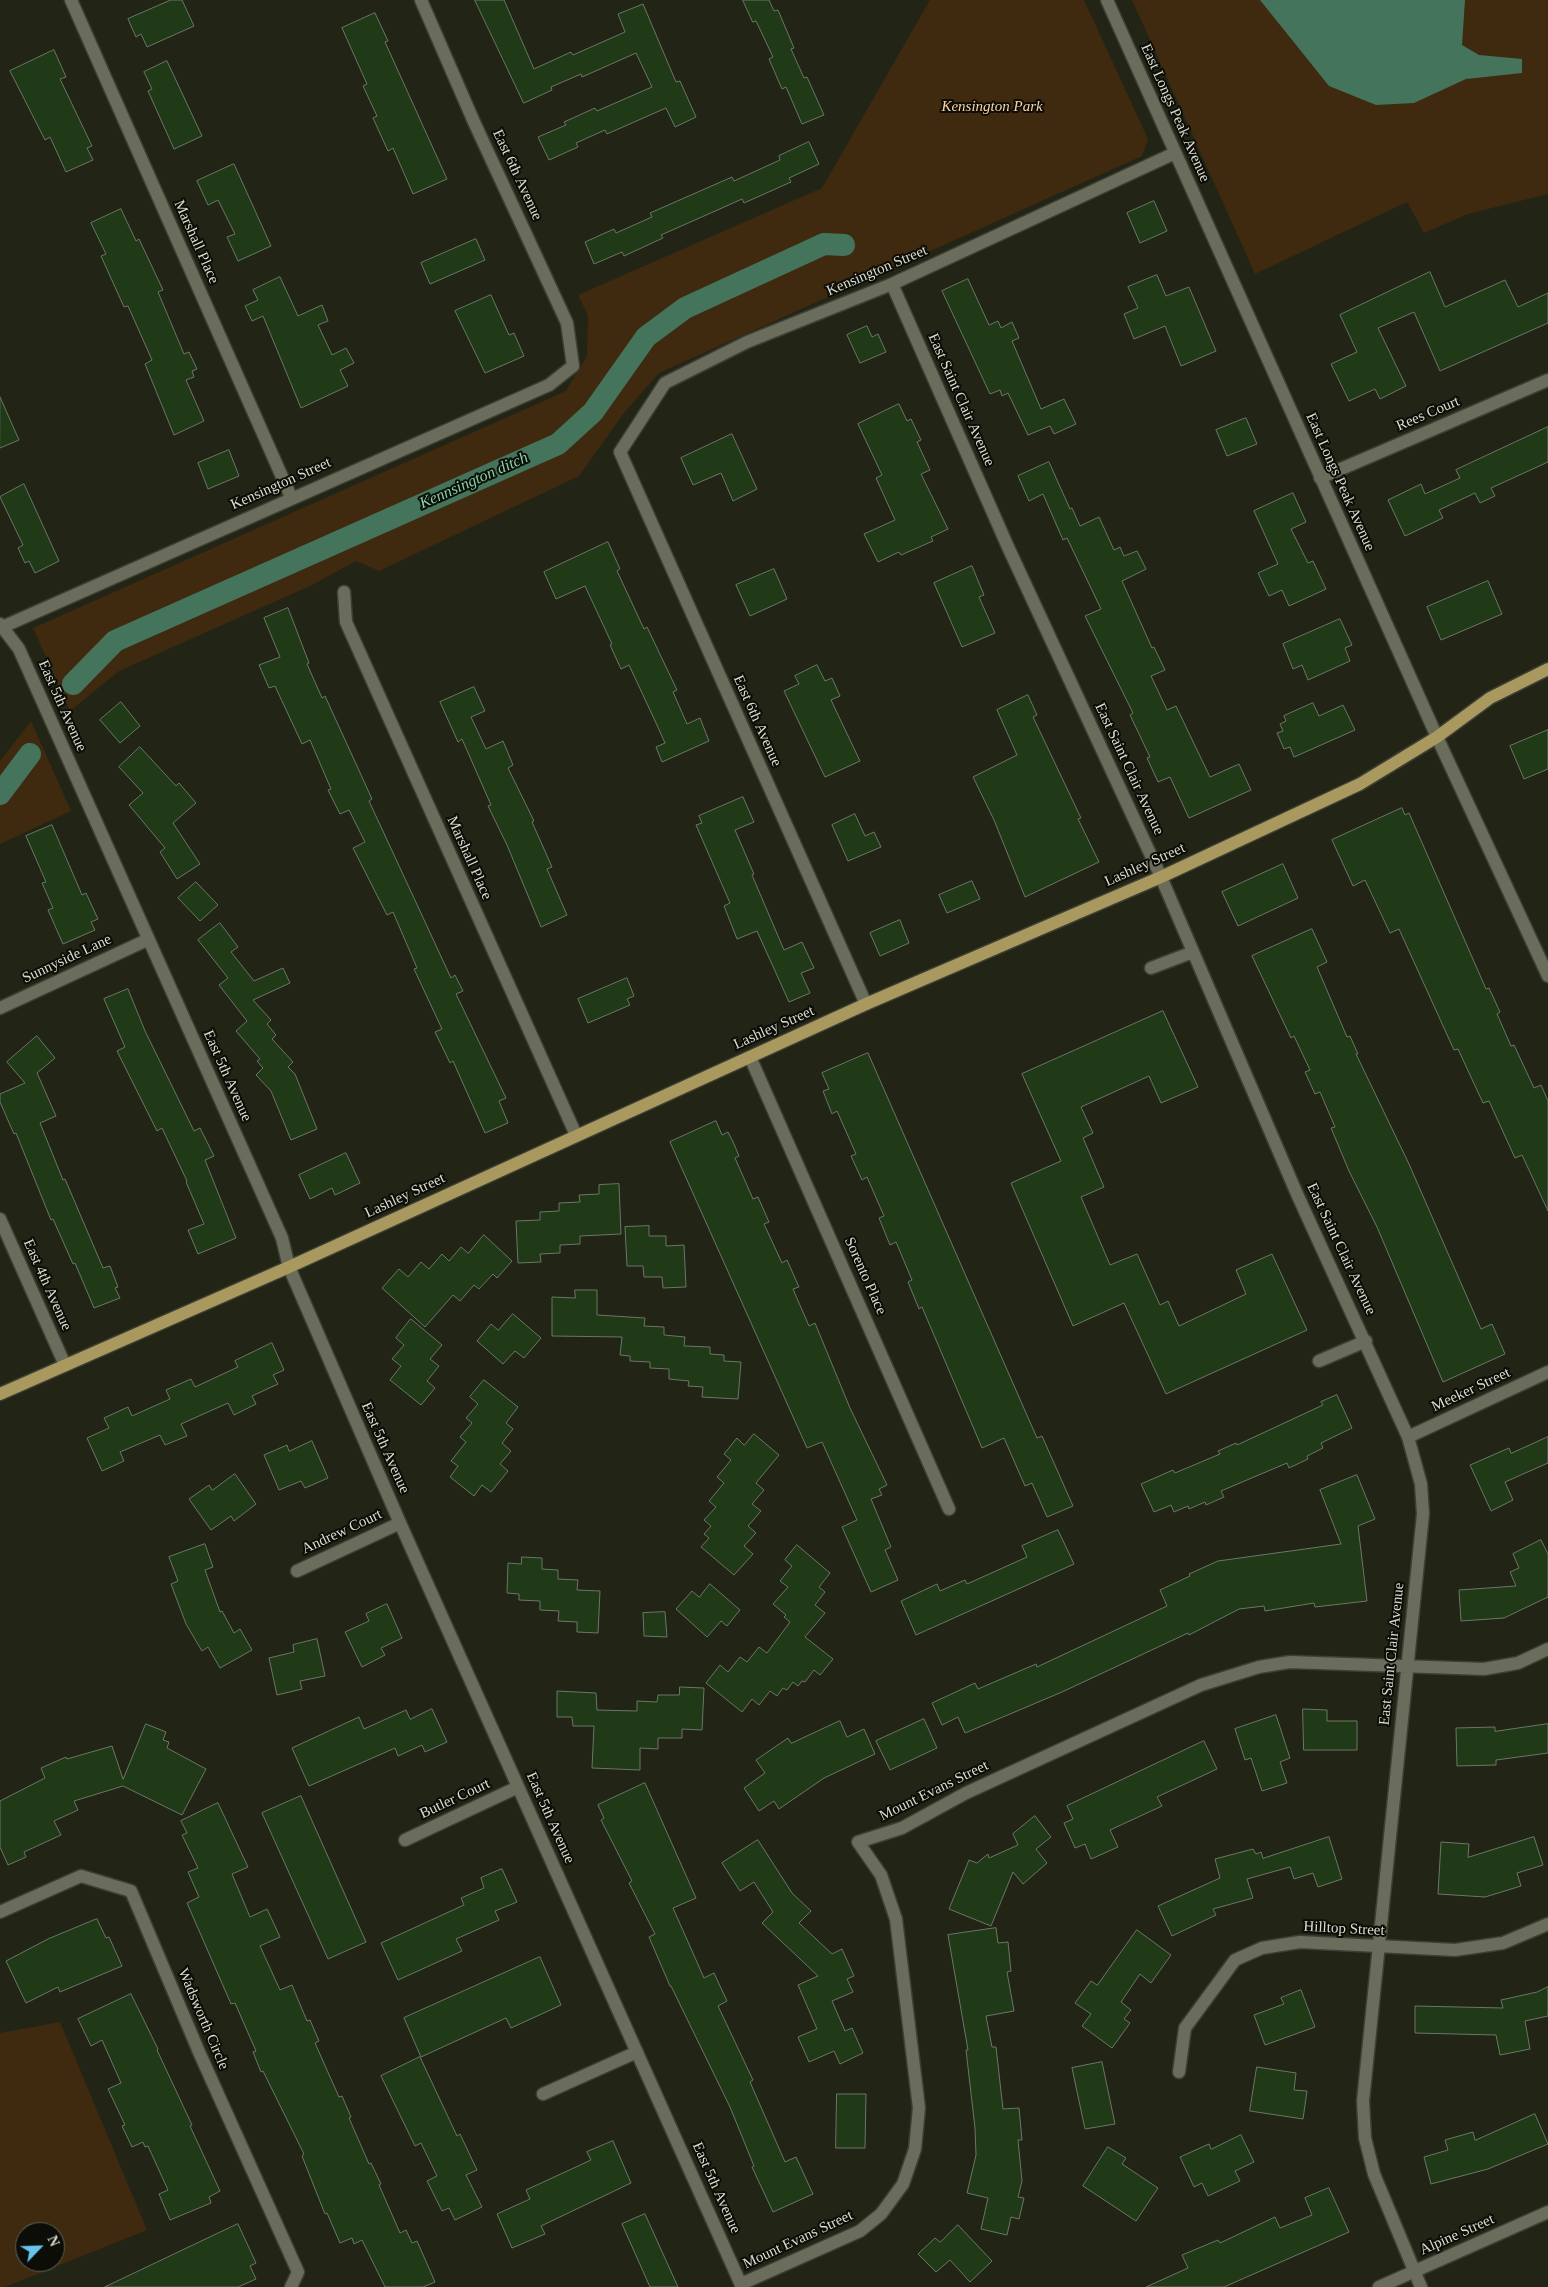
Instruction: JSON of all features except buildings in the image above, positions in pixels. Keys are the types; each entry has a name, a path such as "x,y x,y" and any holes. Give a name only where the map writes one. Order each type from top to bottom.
{"main road":[{"name":"Lashley Street","path":"0,1394 289,1267 866,1004 1160,877 1360,784 1437,737 1490,698 1548,669"}],"street":[{"name":"Marshall Place","path":"71,0 291,497"},
{"name":"East 6th Avenue","path":"421,0 474,122 567,323 574,366"},
{"name":"East Longs Peak Avenue","path":"1107,0 1437,737 1548,976"},
{"name":"Kensington Street","path":"620,452 665,384 747,342 892,284 1175,153"},
{"name":"East Saint Clair Avenue","path":"892,284 1008,547 1160,877 1297,1194 1366,1341 1408,1437 1421,1484 1423,1514 1363,2101 1365,2138 1374,2174 1422,2287"},
{"name":"Kensington Street","path":"1,626 549,384 574,366"},
{"name":"Rees Court","path":"1320,478 1548,380"},
{"name":"East 6th Avenue","path":"620,452 866,1004"},
{"name":"Marshall Place","path":"344,592 346,622 576,1135"},
{"name":"East 5th Avenue","path":"1,626 19,649 147,940 282,1238 289,1267 400,1523 742,2286"},
{"name":"Sunnyside Lane","path":"0,1008 147,940"},
{"path":"1151,968 1193,952"},
{"name":"Sorento Place","path":"750,1057 949,1509"},
{"name":"East 4th Avenue","path":"0,1219 65,1365"},
{"path":"1319,1361 1366,1341"},
{"name":"Meeker Street","path":"1408,1437 1548,1372"},
{"name":"Andrew Court","path":"297,1571 400,1523"},
{"name":"Mount Evans Street","path":"742,2286 860,2230 881,2214 903,2184 915,2149 920,2108 896,1919 881,1875 858,1842 902,1828 966,1793 1201,1685 1259,1667 1290,1662 1484,1669 1518,1663 1548,1650"},
{"name":"Butler Court","path":"405,1840 518,1786"},
{"name":"Wadsworth Circle","path":"0,1912 81,1876 130,1891 199,2052 298,2272 291,2287"},
{"name":"Hilltop Street","path":"1179,2072 1185,2028 1236,1960 1262,1948 1300,1942 1455,1950 1503,1944 1548,1924"},
{"path":"543,2094 636,2052"},
{"name":"Alpine Street","path":"1379,2287 1548,2212"}],"green space":[{"name":"Kensington Park","path":"930,0 1084,0 1148,139 1142,156 659,373 624,413 579,476 379,571 356,561 312,585 119,671 70,711 33,628 566,391 587,356 588,315 578,295 822,188"},
{"path":"1132,0 1548,0 1548,194 1468,214 1424,233 1407,202 1255,274"},
{"path":"31,721 71,811 0,844 0,761"},
{"path":"60,2022 147,2230 65,2263 65,2222 15,2222 15,2272 42,2272 5,2287 0,2287 0,2033"}],"shaded area":[{"path":"1260,0 1465,0 1462,45 1479,55 1522,59 1522,73 1466,79 1414,103 1376,105 1329,86"}],"waterway":[{"name":"Kennsington ditch","path":"73,684 115,641 558,444 593,412 646,337 685,308 824,244 844,245"},
{"name":"Kennsington ditch","path":"0,794 30,754"}]}
